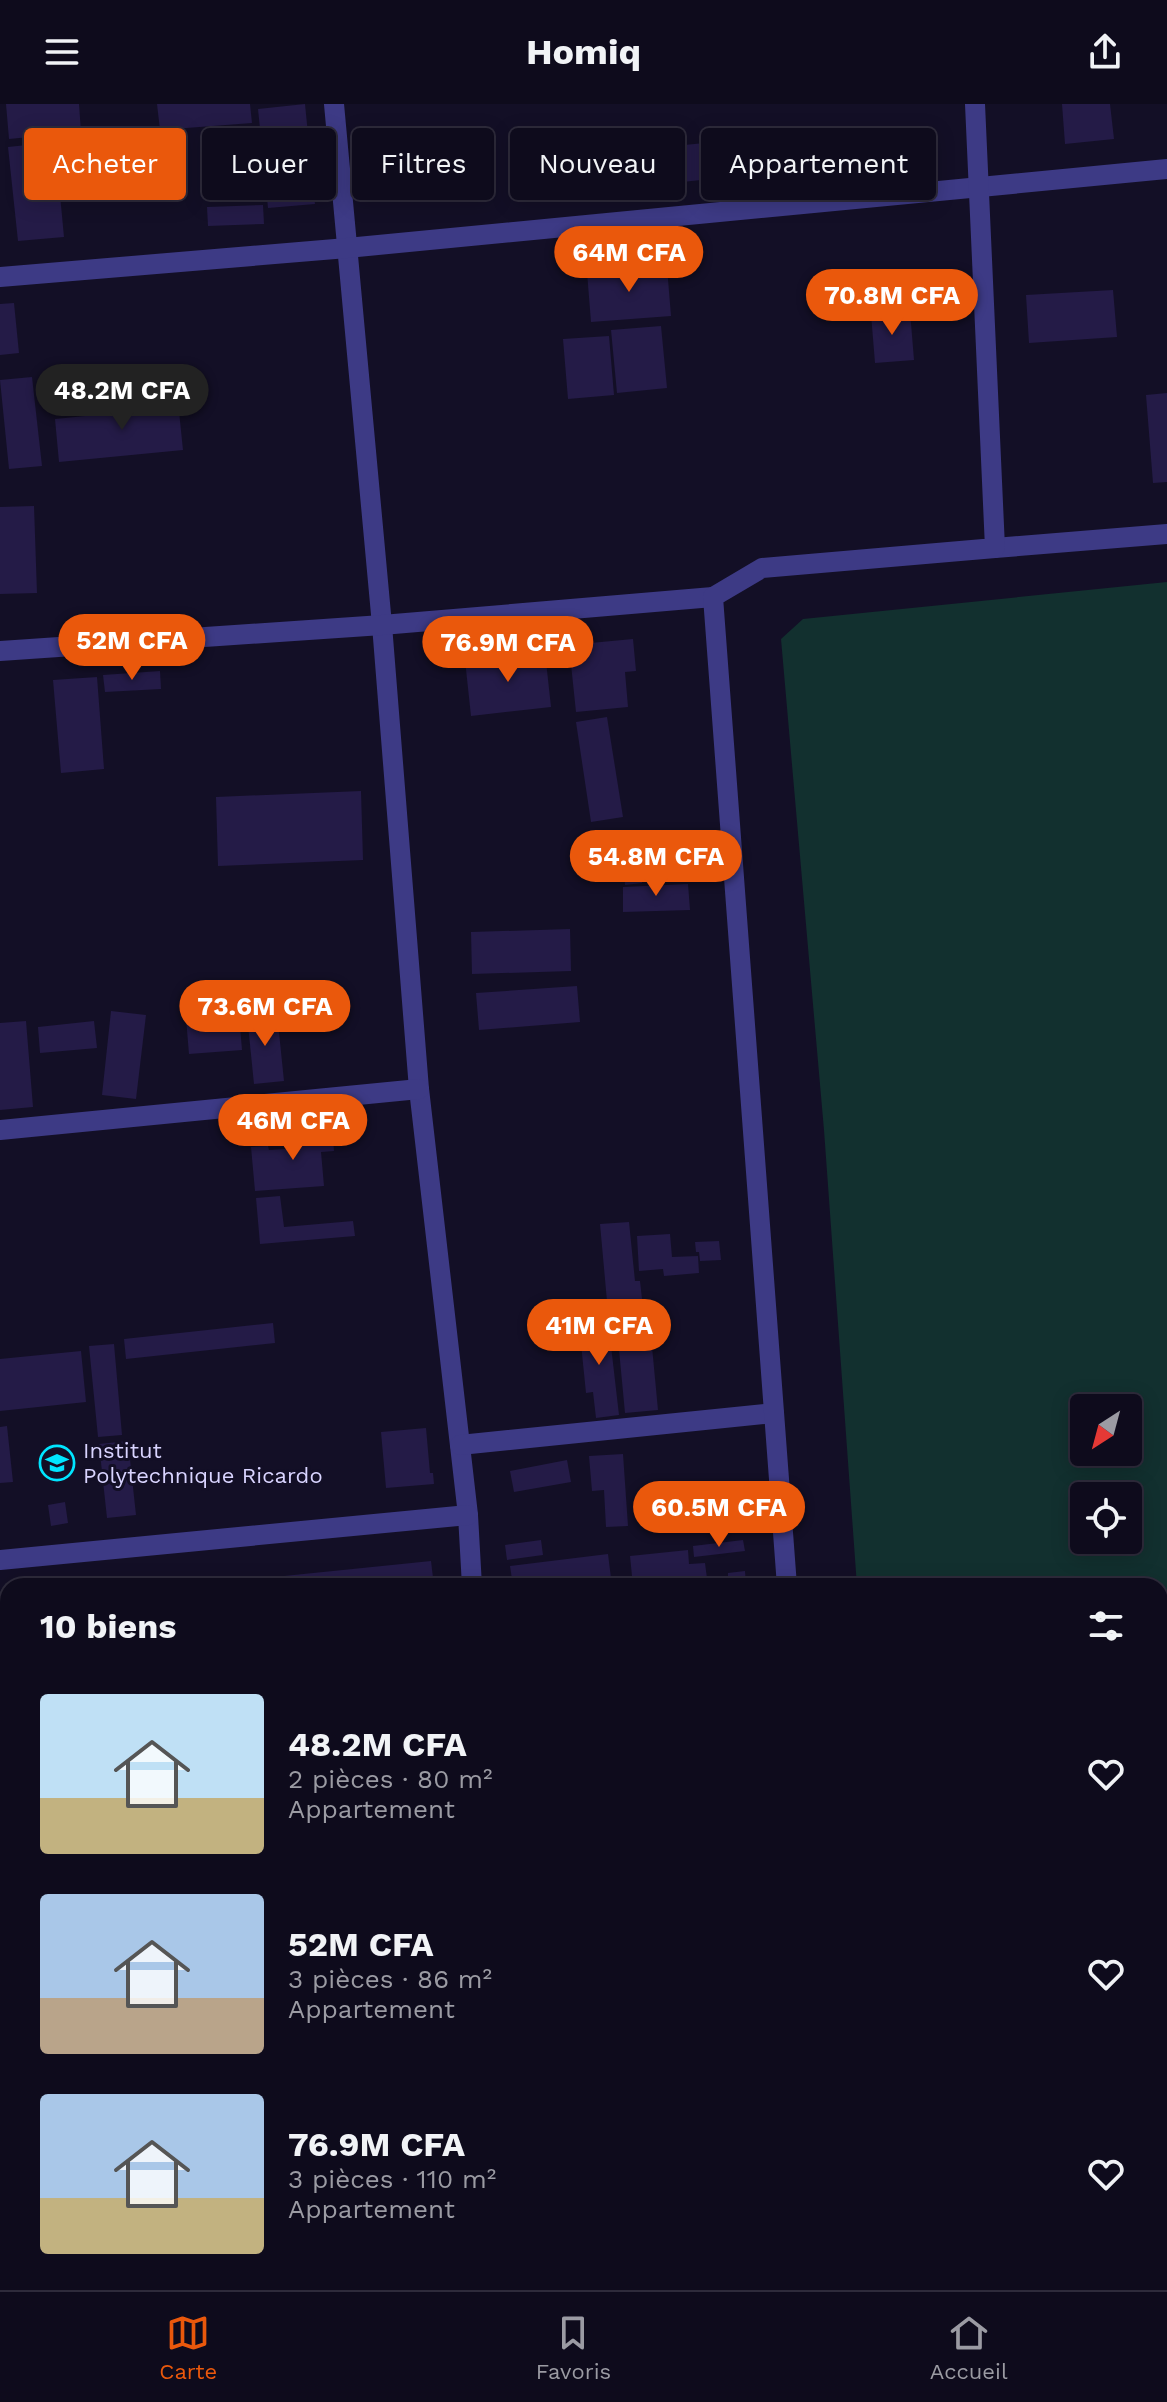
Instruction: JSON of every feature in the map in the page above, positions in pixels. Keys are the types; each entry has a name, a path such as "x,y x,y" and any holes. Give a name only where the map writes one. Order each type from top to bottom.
{"street":[{"path":"334,104 382,625 419,1089 468,1515 472,1578"},
{"path":"975,104 995,548"},
{"path":"0,277 347,248 1167,169"},
{"path":"0,651 382,625 713,597 762,568 1167,534"},
{"path":"713,597 786,1578"},
{"path":"0,1130 419,1089"},
{"path":"460,1445 774,1413"},
{"path":"0,1560 468,1515"}],"green space":[{"path":"1167,582 1167,1578 856,1578 824,1130 781,639 803,619"}],"building":[{"path":"6,104 79,104 81,128 24,128 24,138 9,139"},
{"path":"157,104 250,104 252,123 160,128"},
{"path":"305,104 307,128 260,128 258,109"},
{"path":"1062,104 1110,104 1114,139 1065,144"},
{"path":"701,143 701,180 685,182 685,145"},
{"path":"24,145 24,200 60,200 64,237 18,241 8,147"},
{"path":"267,200 315,200 315,204 268,208"},
{"path":"263,205 264,224 208,226 207,207"},
{"path":"667,267 671,316 591,322 587,272"},
{"path":"1113,290 1117,337 1029,343 1026,295"},
{"path":"14,303 19,353 0,355 0,304"},
{"path":"910,311 914,360 875,363 871,314"},
{"path":"661,326 667,388 617,393 611,330"},
{"path":"609,336 614,395 568,399 563,339"},
{"path":"32,377 42,466 9,469 0,380"},
{"path":"177,392 183,450 59,462 55,419 145,410 144,396"},
{"path":"1167,393 1167,482 1153,483 1146,395"},
{"path":"34,506 37,593 0,594 0,507"},
{"path":"633,639 636,671 625,672 628,707 576,712 569,645"},
{"path":"545,652 551,707 471,716 465,660"},
{"path":"160,671 161,689 105,692 103,675"},
{"path":"97,677 104,769 61,773 53,680"},
{"path":"607,717 623,817 591,822 576,722"},
{"path":"361,791 363,860 218,866 216,797"},
{"path":"640,854 642,883 625,885 623,856"},
{"path":"688,884 690,910 623,912 623,887"},
{"path":"570,929 571,971 472,974 471,932"},
{"path":"577,986 580,1022 479,1030 476,993"},
{"path":"238,1001 242,1050 189,1054 185,1006"},
{"path":"111,1011 146,1015 136,1099 102,1095"},
{"path":"277,1013 284,1081 254,1084 247,1015"},
{"path":"26,1021 33,1107 0,1110 0,1023"},
{"path":"94,1021 97,1048 40,1053 38,1027"},
{"path":"332,1126 334,1151 321,1152 324,1186 255,1191 251,1147 268,1146 269,1150 302,1148 300,1128"},
{"path":"280,1196 284,1227 353,1221 355,1236 260,1244 256,1198"},
{"path":"629,1222 635,1281 640,1281 642,1299 607,1301 600,1224"},
{"path":"670,1234 672,1257 698,1256 699,1273 664,1276 663,1269 639,1271 637,1236"},
{"path":"719,1241 721,1260 700,1261 695,1242"},
{"path":"649,1315 658,1410 625,1413 616,1318"},
{"path":"608,1320 619,1415 596,1418 593,1392 586,1393 579,1324"},
{"path":"273,1323 275,1343 126,1359 124,1339"},
{"path":"114,1344 122,1435 98,1437 89,1346"},
{"path":"81,1351 86,1402 0,1411 0,1359"},
{"path":"7,1426 13,1482 0,1483 0,1427"},
{"path":"426,1428 430,1473 433,1473 434,1484 386,1488 381,1432"},
{"path":"128,1441 136,1515 107,1518 99,1444"},
{"path":"623,1454 628,1526 606,1527 604,1490 592,1491 589,1456"},
{"path":"567,1460 571,1482 514,1492 510,1471"},
{"path":"65,1502 68,1523 51,1526 48,1505"},
{"path":"541,1540 543,1555 507,1560 505,1545"},
{"path":"743,1540 745,1551 694,1557 693,1546"},
{"path":"688,1550 689,1564 705,1563 707,1578 632,1578 630,1556"},
{"path":"608,1554 611,1578 512,1578 510,1566"},
{"path":"431,1561 433,1578 284,1578"},
{"path":"745,1571 746,1578 728,1578 728,1573"}],"place":[{"name":"Institut Polytechnique Ricardo","path":"57,1463"}]}
